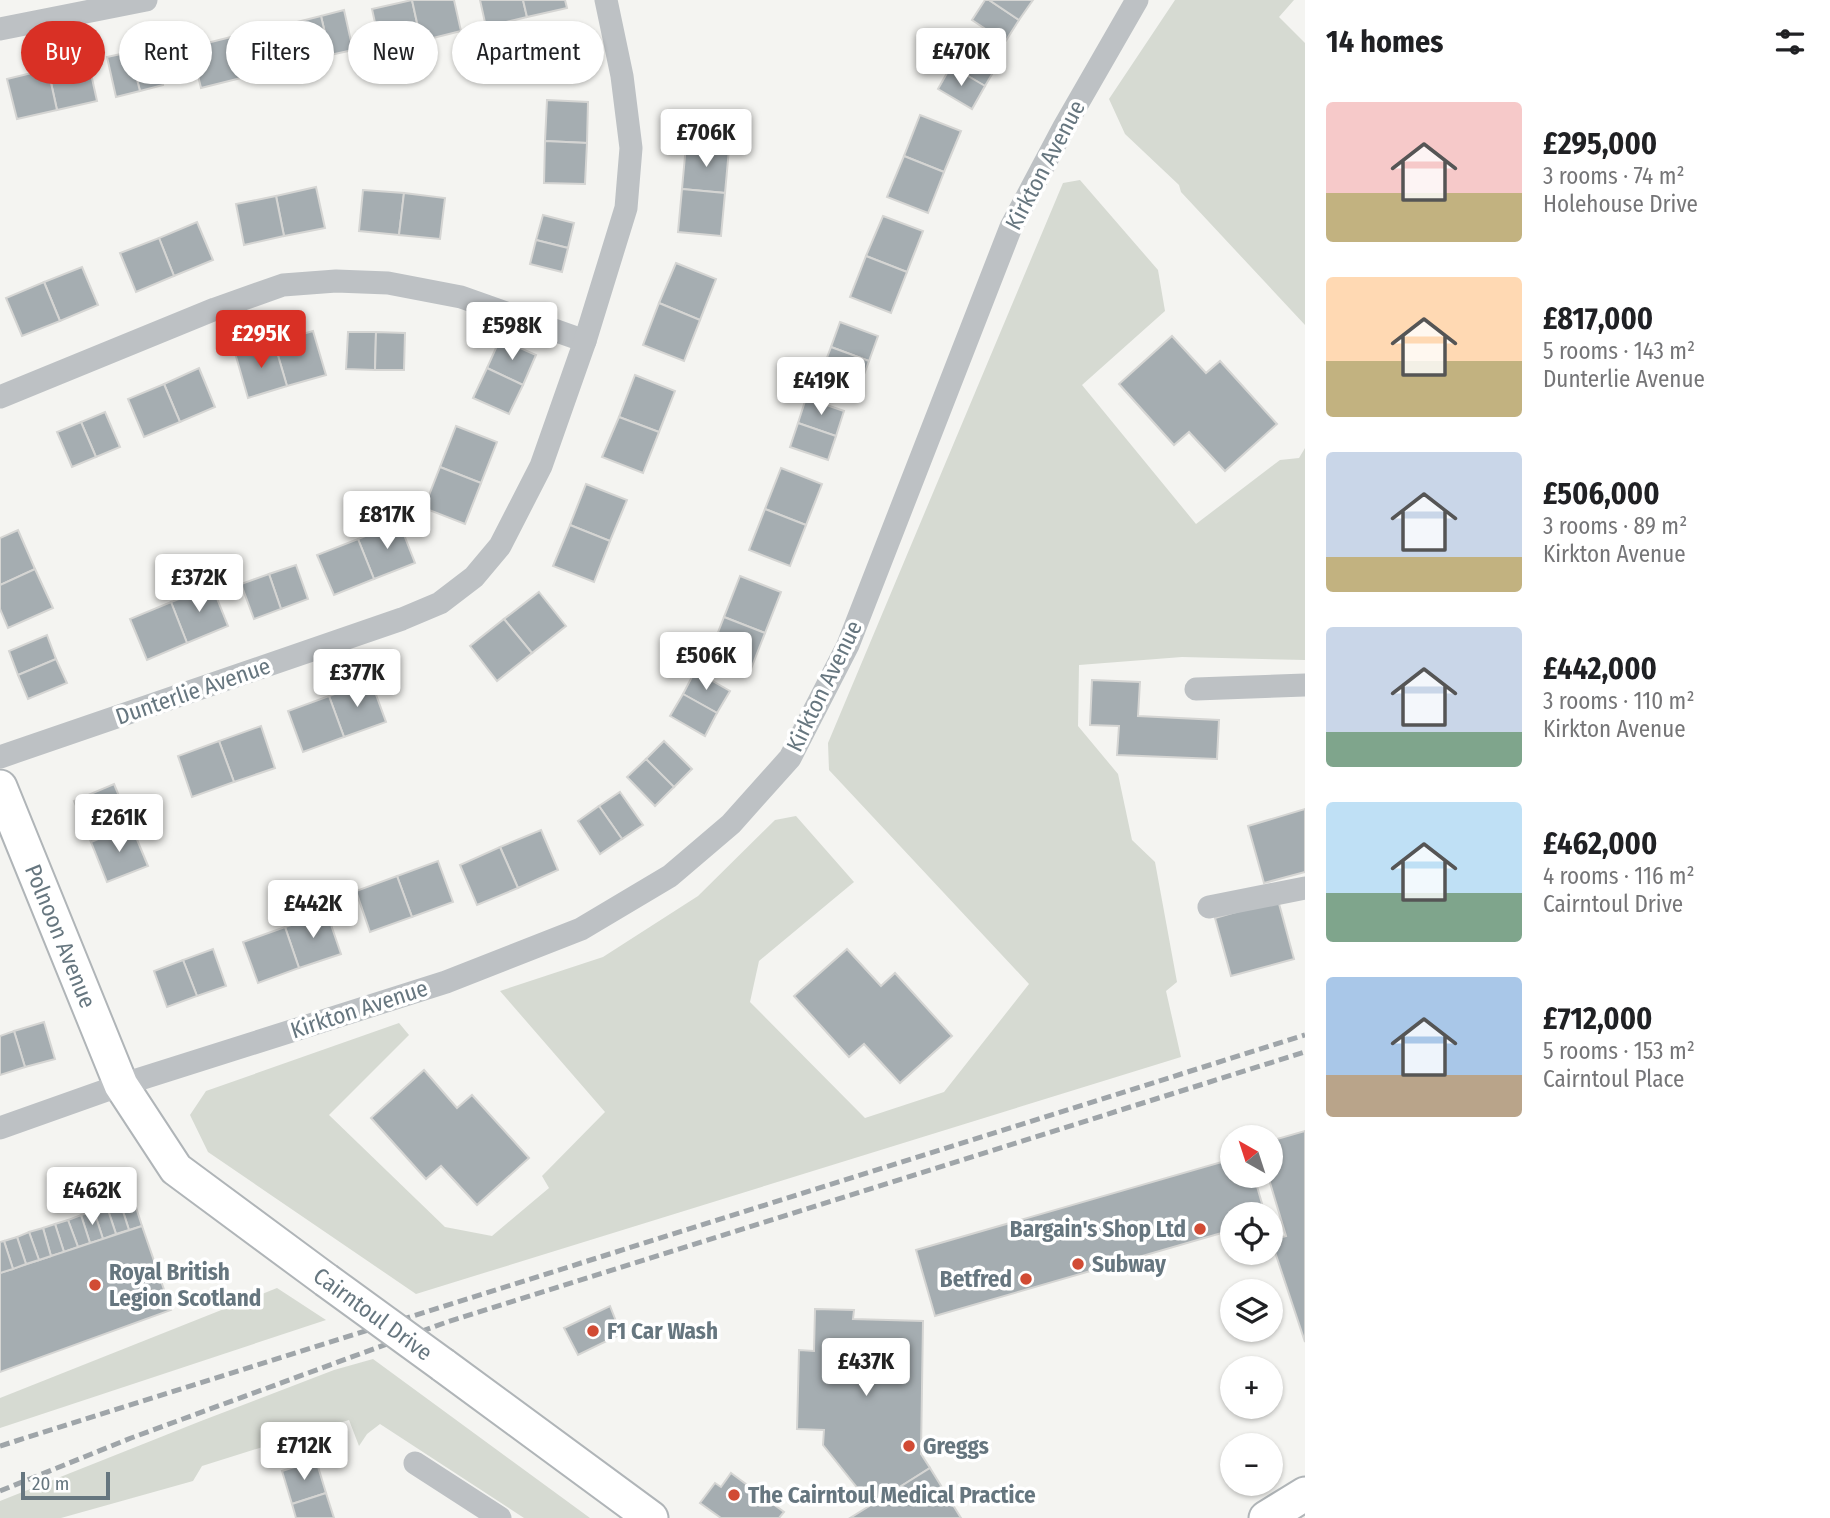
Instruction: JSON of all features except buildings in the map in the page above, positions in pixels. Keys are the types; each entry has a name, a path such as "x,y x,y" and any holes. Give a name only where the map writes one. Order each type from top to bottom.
{"street":[{"path":"0,29 146,0"},
{"name":"Dunterlie Avenue","path":"0,757 402,620 440,603 474,577 500,546 541,466 585,341 626,208 631,148 622,76 606,0"},
{"name":"Kirkton Avenue","path":"0,1128 121,1085 446,982 581,929 670,876 731,824 790,758 848,645 1012,226 1064,127 1137,0"},
{"path":"0,397 215,309 283,285 335,281 388,283 461,297 585,341"},
{"path":"1196,689 1305,685"},
{"name":"Polnoon Avenue","path":"0,787 121,1085"},
{"path":"1209,907 1305,888"},
{"name":"Cairntoul Drive","path":"121,1085 176,1169 651,1518"},
{"path":"415,1463 500,1518"},
{"path":"1266,1518 1305,1494"}],"shaded area":[{"path":"1175,0 1294,0 1279,17 1305,43 1305,325 1181,192 1179,185 1125,134 1109,99"},
{"path":"1080,180 1158,270 1165,311 1082,385 1196,524 1280,460 1299,458 1305,448 1305,660 1182,657 1079,665 1078,726 1118,774 1132,840 1155,862 1177,982 1166,991 1181,1057 416,1294 208,1152 190,1115 206,1091 399,1023 409,1035 329,1115 445,1227 492,1236 549,1188 542,1176 605,1112 500,991 603,957 698,896 775,820 796,816 854,882 759,961 750,1002 865,1118 944,1092 1029,984 829,770 828,743 1063,183"},
{"path":"277,1288 326,1320 0,1428 0,1398"},
{"path":"373,1359 590,1518 524,1518 380,1424 367,1434 359,1446 349,1420 202,1466 193,1481 61,1518 0,1518 0,1501 334,1370"}],"railway":[{"path":"0,1446 1305,1035"},
{"path":"0,1491 131,1438 447,1322 1305,1052"}],"place":[{"name":"Bargain's Shop Ltd","path":"1200,1229"},
{"name":"Subway","path":"1078,1264"},
{"name":"Betfred","path":"1026,1279"},
{"name":"Royal British Legion Scotland","path":"95,1285"},
{"name":"F1 Car Wash","path":"593,1331"},
{"name":"Greggs","path":"909,1446"},
{"name":"The Cairntoul Medical Practice","path":"734,1495"}]}
